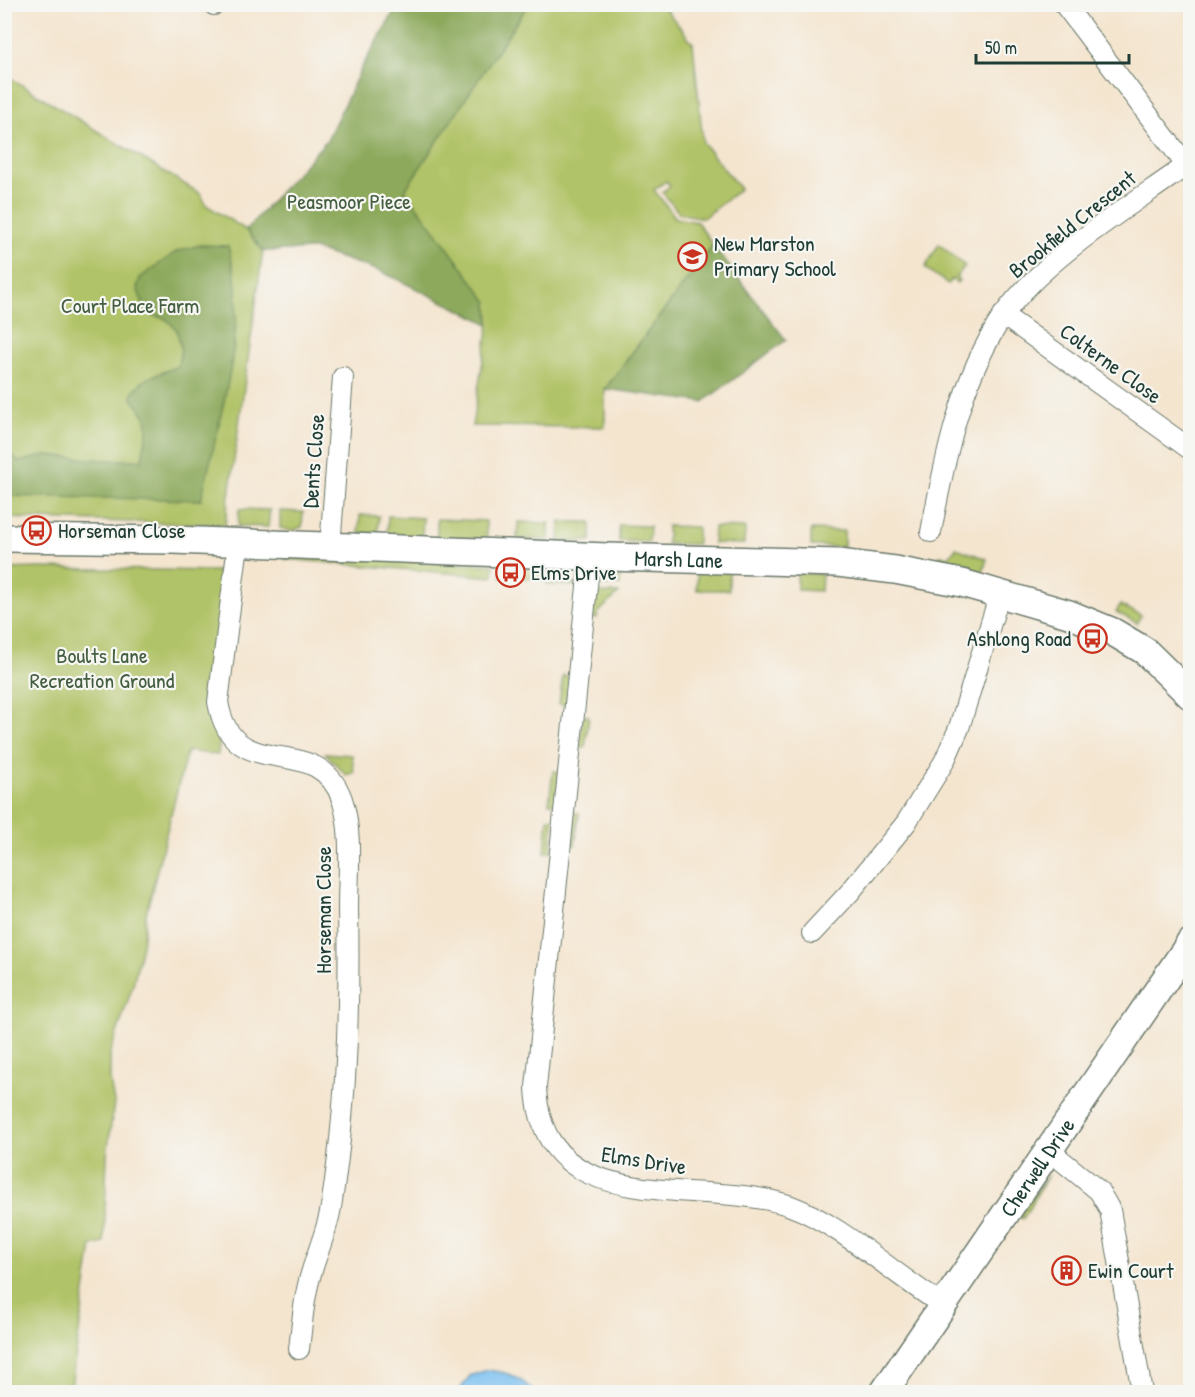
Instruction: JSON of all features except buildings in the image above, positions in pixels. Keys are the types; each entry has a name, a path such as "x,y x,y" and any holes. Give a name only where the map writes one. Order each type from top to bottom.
{"main road":[{"name":"Marsh Lane","path":"4,538 838,563 941,578 1069,614 1113,632 1155,658 1191,694"},
{"name":"Marsh Lane","path":"1155,658 1191,670"},
{"name":"Cherwell Drive","path":"884,1392 1191,944"}],"street":[{"path":"1064,4 1189,168"},
{"name":"Brookfield Crescent","path":"931,532 953,428 965,390 1003,315 1028,287 1069,251 1189,168"},
{"name":"Colterne Close","path":"1003,315 1191,449"},
{"name":"Dents Close","path":"330,548 343,377"},
{"name":"Horseman Close","path":"238,544 218,702 220,716 234,738 250,752 309,762 325,773 342,802 347,838 346,1029 336,1176 330,1211 309,1281 299,1349"},
{"name":"Elms Drive","path":"590,557 536,1087 539,1114 548,1138 563,1158 594,1178 641,1186 758,1199 791,1206 822,1222 944,1305"},
{"path":"812,933 850,892 906,823 944,762 959,728 1000,593"},
{"path":"1050,1151 1099,1191 1110,1210 1142,1392"}],"green space":[{"name":"Court Place Farm","path":"398,5 662,5 693,43 703,143 740,189 703,218 679,213 662,192 670,186 666,181 654,190 676,218 697,222 713,245 605,389 605,427 472,426 489,324 488,302 380,271 314,249 263,251 225,525 5,518 4,74 201,194 206,205 246,230 327,140 362,67"},
{"name":"Peasmoor Piece","path":"398,5 528,5 405,190 488,302 489,324 380,271 314,249 263,251 246,230 327,140 362,67"},
{"path":"939,244 965,266 956,277 959,280 957,283 952,279 948,284 925,268"},
{"path":"200,245 228,246 237,303 227,389 201,500 5,496 5,449 19,462 46,455 103,460 142,460 148,428 144,415 132,399 133,391 146,379 178,366 181,349 177,330 166,319 151,315 145,309 137,288 140,278 176,252"},
{"path":"713,245 786,340 703,402 605,389"},
{"path":"239,509 270,510 268,527 238,526"},
{"path":"280,511 303,512 302,527 292,531 280,528"},
{"path":"360,515 379,516 378,534 359,533"},
{"path":"388,516 423,518 422,537 387,535"},
{"path":"437,519 486,521 487,539 437,538"},
{"path":"518,522 549,523 549,540 517,539"},
{"path":"560,522 591,522 591,541 559,541"},
{"path":"619,525 650,526 649,542 619,541"},
{"path":"667,526 697,527 697,544 667,544"},
{"path":"714,527 745,528 744,544 713,543"},
{"path":"811,530 844,531 844,547 811,546"},
{"path":"956,548 987,559 983,572 938,561 940,555 949,557"},
{"path":"286,555 494,565 493,577 285,559"},
{"path":"503,565 566,568 574,585 549,585 543,580 534,578 501,578"},
{"path":"621,568 620,585 597,585 601,570"},
{"name":"Boults Lane Recreation Ground","path":"4,569 218,571 220,588 223,589 211,701 214,721 220,735 218,755 187,751 146,914 133,985 110,1054 110,1079 114,1103 107,1155 104,1243 92,1246 70,1392 5,1392"},
{"path":"697,570 729,571 729,590 697,590"},
{"path":"797,573 822,574 821,591 797,590"},
{"path":"594,593 619,593 598,613 597,618 591,618"},
{"path":"1120,605 1141,615 1137,623 1116,612"},
{"path":"563,675 570,677 566,706 559,704"},
{"path":"583,715 589,716 585,748 579,747"},
{"path":"325,753 352,755 354,773 346,775"},
{"path":"553,771 559,772 556,804 549,803"},
{"path":"573,812 579,813 575,845 569,845"},
{"path":"548,818 554,818 551,852 545,852"},
{"path":"1048,1175 1023,1219 1018,1216"}],"water":[{"path":"487,1370 513,1376 534,1392 458,1392 470,1376"}],"place":[{"name":"New Marston Primary School","path":"693,256"},
{"name":"Horseman Close","path":"37,530"},
{"name":"Elms Drive","path":"510,572"},
{"name":"Ashlong Road","path":"1092,638"},
{"name":"Ewin Court","path":"1067,1270"}]}
